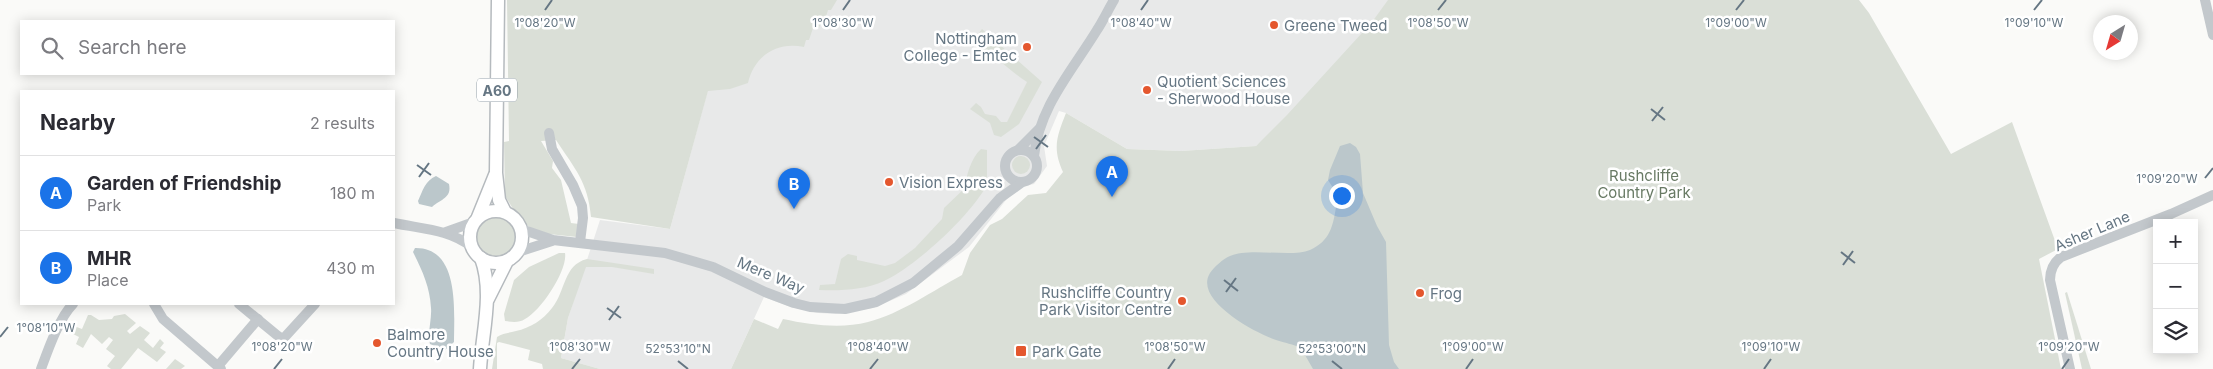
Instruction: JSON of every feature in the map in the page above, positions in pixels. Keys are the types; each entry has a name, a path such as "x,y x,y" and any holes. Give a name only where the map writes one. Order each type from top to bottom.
{"main road":[{"name":"A60","path":"498,0 496,173 499,200 505,212 512,216 521,229"},
{"name":"A60","path":"472,247 470,230 496,173"},
{"path":"476,220 486,212 505,212"},
{"path":"487,299 507,261 518,252 522,237 521,229"},
{"path":"472,247 481,258 485,269 487,299 480,369"},
{"path":"481,258 497,263 507,261"}],"street":[{"path":"1034,156 1040,128 1060,84 1097,30 1114,0"},
{"path":"2205,0 2213,35"},
{"path":"1019,149 1028,151 1034,156 1037,163 1036,173 1027,182 1021,183 1016,182 1007,174 1005,162 1011,153 1019,149 1040,128"},
{"path":"548,132 552,149 573,184 582,206 583,218 580,242"},
{"name":"Mere Way","path":"1000,198 1007,174"},
{"name":"Mere Way","path":"521,229 553,240 665,253 713,267 765,292 794,303 810,307 845,309 876,302 913,284 950,254 976,228 1000,198 1021,183"},
{"name":"Asher Lane","path":"2070,369 2050,280 2051,268 2055,262 2061,257 2171,214 2213,195"},
{"path":"446,232 476,220"},
{"path":"395,223 446,232 460,238 472,247"},
{"name":"Mere Way","path":"518,252 553,240"},
{"path":"41,369 55,334 72,305"},
{"path":"155,305 163,319 220,368 258,319"},
{"path":"240,305 283,339 314,305"}],"shaded area":[{"path":"792,0 1389,0 1346,57 1304,104 1256,146 1181,151 1127,149 1066,113 1059,111 1044,146 1047,166 1034,184 1025,186 1010,195 969,247 906,294 873,308 836,314 818,313 791,307 764,297 731,369 600,369 561,358 568,318 600,220 670,229 709,86"},
{"path":"1350,143 1356,147 1360,154 1363,193 1386,242 1389,345 1394,362 1399,369 1313,369 1301,348 1267,336 1229,314 1210,294 1207,283 1210,273 1216,266 1238,253 1302,252 1310,250 1322,242 1332,227 1336,207 1333,202 1335,191 1328,180 1330,170 1340,146"},
{"path":"436,176 449,184 449,192 445,198 432,207 419,204 418,201 425,186 429,180"},
{"path":"415,248 430,250 440,258 447,269 454,298 454,342 445,350 430,344 431,312 429,293 413,252"}],"green space":[{"path":"507,0 837,0 831,10 828,10 824,23 821,23 819,28 813,28 809,40 806,40 804,47 785,46 776,49 761,58 755,65 748,83 730,89 708,91 670,229 591,217 584,185 569,159 556,140 541,141 553,161 552,168 561,180 571,223 579,224 577,237 539,233 525,224 505,196 504,142 509,141"},
{"name":"Rushcliffe Country Park","path":"1388,0 1859,0 1869,13 1951,154 2012,122 2058,249 2039,259 2061,369 731,369 754,319 778,329 783,319 826,325 868,322 904,308 962,275 970,253 990,225 1002,219 1028,195 1046,193 1063,172 1058,156 1057,142 1066,113 1127,149 1181,151 1256,146 1372,22"},
{"path":"982,29 1042,82 1019,124 1001,137 994,135 990,123 970,109 976,103 985,114 996,116 1001,122 1007,122 1027,82 980,48 981,42 974,39"},
{"path":"981,149 987,150 987,185 968,211 941,239 897,274 877,284 852,289 819,290 820,285 835,284 841,259 848,254 857,256 857,260 885,266 895,263 915,248 942,219 944,208 965,188 974,157"},
{"path":"1017,156 1025,156 1030,161 1028,172 1017,174 1012,169 1012,161"},
{"path":"500,217 507,220 513,226 516,237 515,245 507,254 500,257 492,257 485,254 477,245 476,233 479,226 488,218"},
{"path":"559,253 565,253 562,269 552,289 538,308 523,320 515,322 505,321 504,314 514,280 529,267"},
{"path":"587,259 654,269 654,274 612,267 586,267 568,318 561,358 600,369 543,369 542,364 528,360 530,350 499,342 497,343 497,369 492,369 497,337 526,328 545,316 557,301 573,267"},
{"path":"2067,292 2091,369 2082,369 2065,293"},
{"path":"125,314 136,323 127,331 130,334 140,326 150,333 144,340 153,348 160,339 164,343 160,348 166,352 157,362 138,348 121,369 111,369 107,366 115,356 106,349 113,340 109,337 102,344 91,334 83,348 76,344 79,337 73,334 74,326 82,329 88,315 99,320 112,319 114,316"},
{"path":"175,359 185,366 181,369 166,369"}],"place":[{"name":"Greene Tweed","path":"1274,25"},
{"name":"Nottingham College - Emtec","path":"1027,47"},
{"name":"Quotient Sciences - Sherwood House","path":"1147,90"},
{"name":"Vision Express","path":"889,182"},
{"name":"Garden of Friendship","path":"1112,197"},
{"name":"MHR","path":"794,209"},
{"name":"Frog","path":"1420,293"},
{"name":"Rushcliffe Country Park Visitor Centre","path":"1182,301"},
{"name":"Balmore Country House","path":"377,343"},
{"name":"Park Gate","path":"1021,351"}]}
